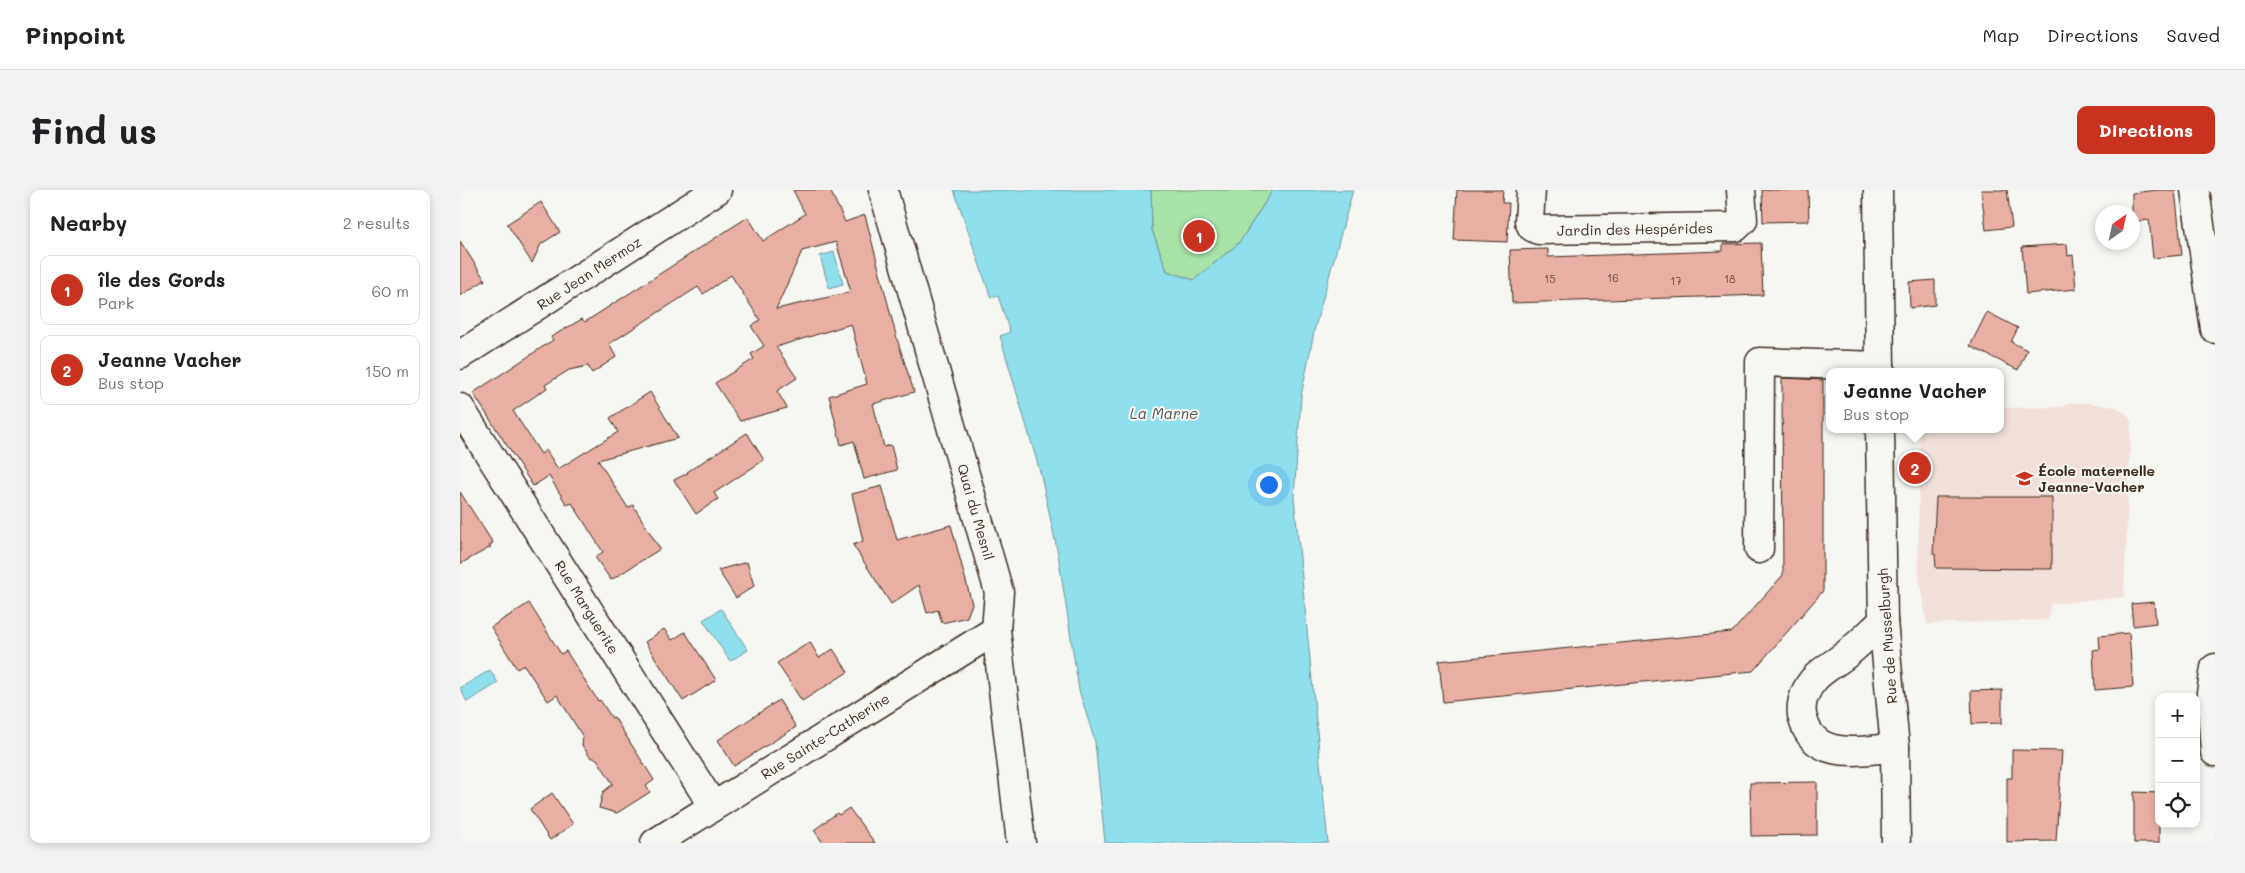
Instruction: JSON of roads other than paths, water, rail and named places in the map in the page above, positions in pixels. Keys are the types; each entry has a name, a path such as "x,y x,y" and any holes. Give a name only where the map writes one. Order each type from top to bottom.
{"street":[{"name":"Rue Jean Mermoz","path":"460,355 717,190"},
{"name":"Quai du Mesnil","path":"883,190 999,592 996,630 1022,843"},
{"name":"Jardin des Hespérides","path":"1531,190 1529,221 1532,227 1538,230 1736,227 1743,220 1741,190"},
{"path":"1878,190 1880,368"},
{"path":"2195,190 2215,329"},
{"path":"1759,549 1760,362 1863,368"},
{"name":"Rue Marguerite","path":"460,408 713,806"},
{"name":"Rue de Musselburgh","path":"1880,433 1883,621 1895,747 1896,843"},
{"path":"1883,621 1849,653 1815,678 1805,692 1801,708 1805,728 1819,743 1836,751 1895,747"},
{"name":"Rue Sainte-Catherine","path":"655,843 996,630"},
{"path":"2215,668 2211,692 2215,752"}],"water":[{"name":"La Marne","path":"954,190 1151,190 1152,230 1167,271 1194,280 1239,243 1273,190 1353,190 1315,327 1301,396 1294,497 1328,843 1105,843 1095,742 1079,690 1058,554 1041,475 1000,336 1010,332 998,296 991,298"},
{"path":"834,252 843,284 829,288 820,256"},
{"path":"721,609 748,650 730,661 703,620"},
{"path":"490,670 498,683 467,702 460,688"}],"place":[{"name":"île des Gords","path":"1199,236"},
{"name":"Jeanne Vacher","path":"1915,468"},
{"name":"École maternelle Jeanne-Vacher","path":"2024,478"}]}
